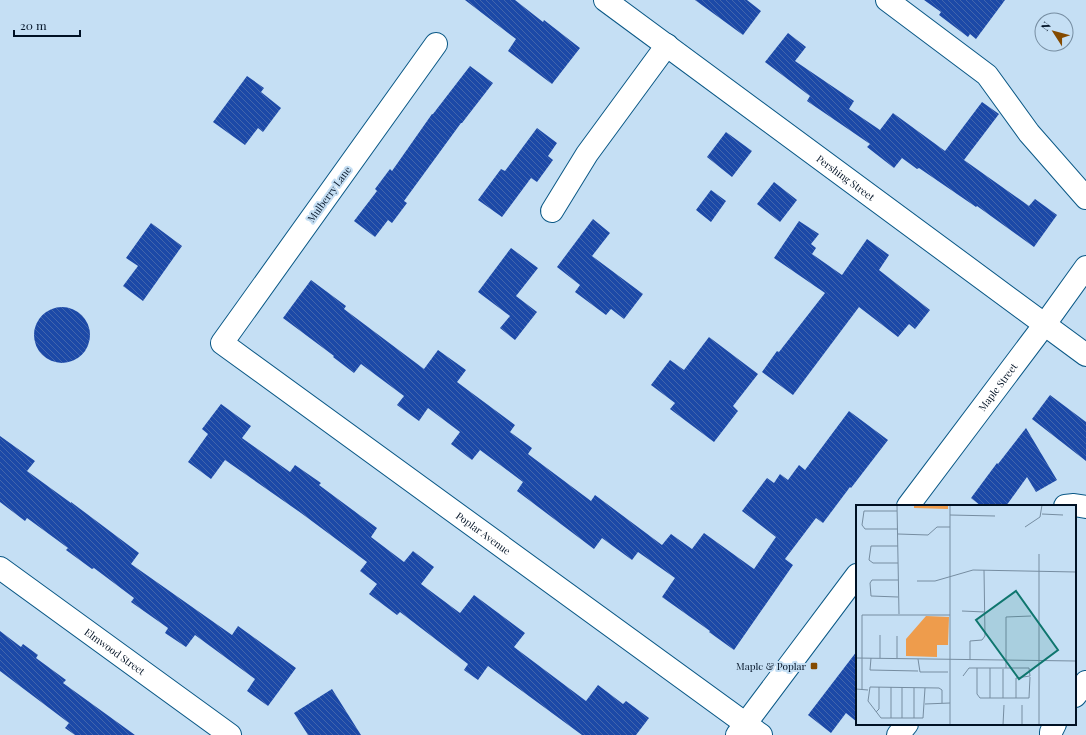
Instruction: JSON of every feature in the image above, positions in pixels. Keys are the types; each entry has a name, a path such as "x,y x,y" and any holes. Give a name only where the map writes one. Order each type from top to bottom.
{"street":[{"name":"Pershing Street","path":"605,0 1086,355"},
{"path":"887,0 986,75 1029,133 1086,198"},
{"name":"Mulberry Lane","path":"222,343 436,44"},
{"path":"552,211 587,154 667,45"},
{"name":"Maple Street","path":"909,505 1086,267"},
{"name":"Poplar Avenue","path":"222,343 748,731"},
{"name":"Elmwood Street","path":"0,568 230,735"},
{"path":"748,731 856,576"},
{"path":"1076,695 1086,682"},
{"path":"898,735 906,725"},
{"path":"1051,735 1054,725"}],"building":[{"path":"465,0 515,0 580,48 552,84 508,51 516,39"},
{"path":"695,0 747,0 761,11 743,35"},
{"path":"924,0 1005,0 976,39 970,34 968,37 939,15 941,12"},
{"path":"788,33 806,47 795,61 854,101 849,109 880,130 893,113 945,151 982,102 999,114 964,160 1029,206 1035,199 1057,215 1034,247 977,206 976,207 902,158 894,168 867,147 870,144 807,101 810,96 765,62"},
{"path":"470,66 493,83 461,123 404,201 407,203 392,223 388,220 375,237 354,221 377,191 375,189 390,169 392,171 432,114"},
{"path":"247,76 264,88 261,92 281,108 263,132 258,128 245,145 213,122"},
{"path":"537,128 557,143 548,156 553,160 537,182 531,178 502,217 478,200 501,169 505,171"},
{"path":"726,132 752,151 732,177 707,157"},
{"path":"774,182 797,200 780,222 757,204"},
{"path":"711,190 726,201 711,222 696,210"},
{"path":"593,219 610,233 592,256 643,294 624,319 611,309 606,315 575,292 580,285 557,267"},
{"path":"799,221 819,234 811,244 816,248 812,254 842,275 867,239 889,255 879,270 930,310 915,329 909,324 898,337 859,307 793,395 762,372 777,351 779,352 825,293 774,258"},
{"path":"151,223 182,246 143,301 123,286 138,266 126,258"},
{"path":"511,248 538,268 516,296 537,312 515,340 500,328 510,316 478,292"},
{"path":"311,280 346,306 344,309 424,369 438,350 466,370 457,382 515,425 510,432 532,448 528,454 591,501 595,495 662,545 671,534 692,549 704,533 754,569 776,537 742,511 767,478 774,483 780,474 788,480 799,465 805,470 849,411 888,440 823,523 816,518 785,559 793,565 734,650 662,597 675,578 638,552 632,560 602,538 594,549 517,491 523,482 480,450 472,460 451,444 460,432 428,408 419,421 397,405 404,396 361,364 354,373 283,318"},
{"path":"57,307 67,307 82,315 88,324 90,335 88,346 82,355 67,363 57,363 46,358 39,351 34,340 34,330 39,319 46,312"},
{"path":"709,337 758,374 733,406 738,411 714,442 670,409 675,403 651,385 670,360 684,370"},
{"path":"1050,395 1086,422 1086,461 1032,419"},
{"path":"221,404 251,426 242,438 290,472 295,465 321,483 319,485 377,528 371,537 404,562 413,551 434,567 421,584 460,613 474,595 525,633 514,647 586,701 598,685 623,704 626,701 649,718 636,735 582,735 488,666 478,680 464,670 468,664 400,612 397,615 369,594 377,584 360,571 367,562 301,513 225,460 211,479 188,462 208,434 202,429"},
{"path":"1026,428 1057,480 1036,492 1027,477 1007,505 980,505 971,498 997,463 998,464"},
{"path":"0,436 35,461 27,471 139,553 131,564 232,635 238,626 296,668 268,706 247,691 255,679 195,635 186,647 165,633 168,628 131,602 134,598 94,568 92,569 66,550 68,548 27,518 25,521 0,502"},
{"path":"0,631 21,647 23,644 38,655 36,658 66,680 63,683 135,735 75,735 65,728 69,723 0,671"},
{"path":"856,652 856,721 846,713 831,733 808,715"},
{"path":"332,689 361,735 308,735 294,713"}],"place":[{"name":"Maple & Poplar","path":"814,666"}]}
